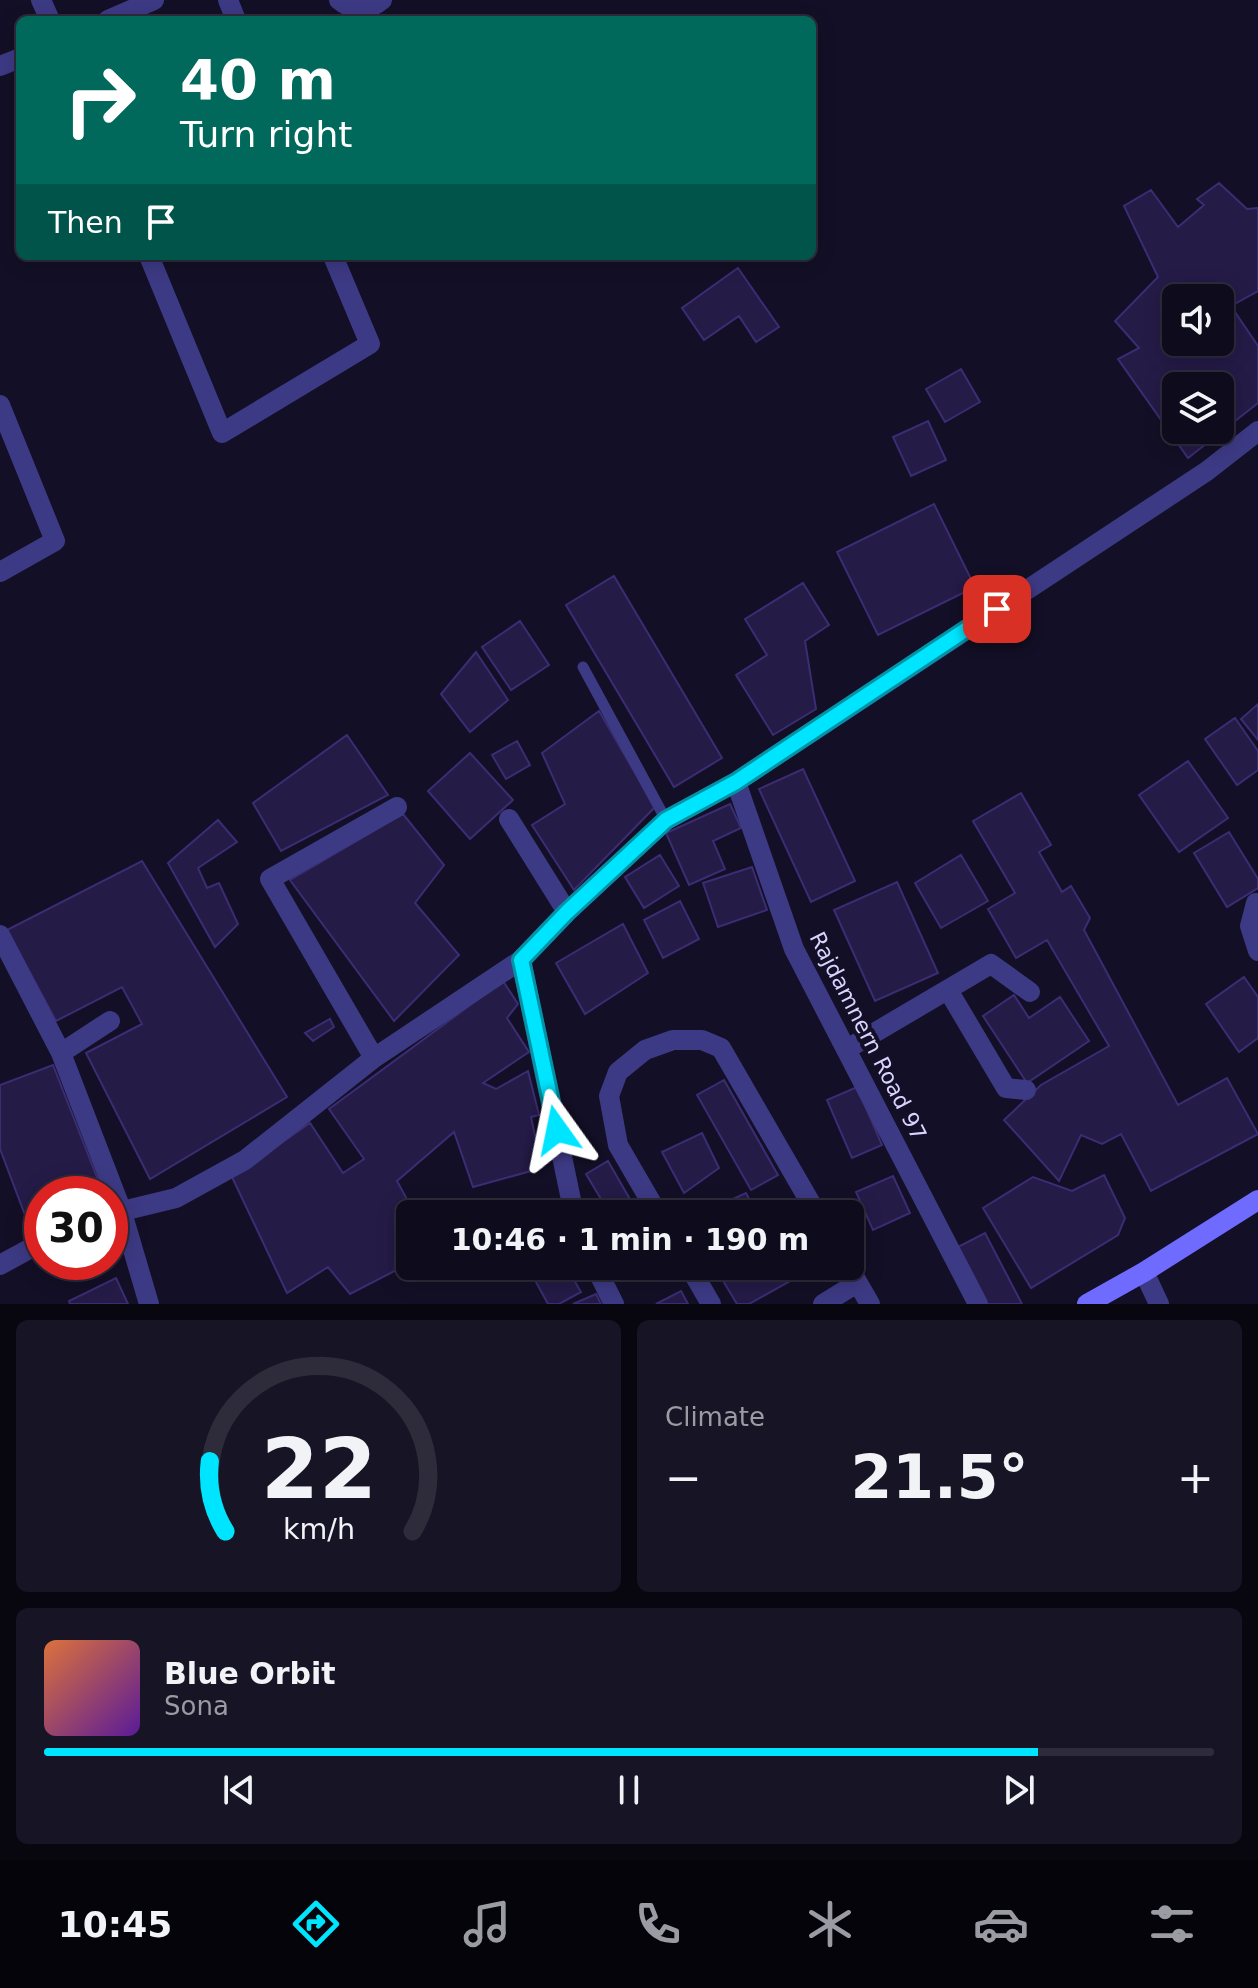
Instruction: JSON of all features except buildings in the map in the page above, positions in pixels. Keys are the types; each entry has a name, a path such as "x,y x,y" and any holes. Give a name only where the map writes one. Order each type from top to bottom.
{"main road":[{"path":"1087,1304 1258,1200"}],"street":[{"path":"117,16 154,0"},
{"path":"339,0 350,8 360,10 371,8 382,0"},
{"path":"151,260 222,433 370,344 335,260"},
{"path":"0,405 55,541 0,572"},
{"path":"128,1209 176,1198 245,1160 374,1058 521,960 567,912 666,820 736,782 1207,471 1258,431"},
{"name":"Rajdamnern Road 97","path":"736,782 794,949 978,1304"},
{"path":"374,1058 270,879 397,807"},
{"path":"509,819 567,912"},
{"path":"1256,903 1250,926 1258,951"},
{"path":"0,935 61,1053 103,1176"},
{"path":"521,960 571,1200"},
{"path":"847,1049 991,964 1030,992"},
{"path":"948,990 1006,1088 1026,1090"},
{"path":"61,1053 110,1021"},
{"path":"650,1200 618,1145 609,1096 618,1072 645,1050 673,1040 702,1040 721,1048 809,1200"},
{"path":"128,1247 149,1304"},
{"path":"0,1265 24,1252"},
{"path":"1144,1272 1159,1304"},
{"path":"602,1280 614,1304"},
{"path":"697,1280 711,1304"},
{"path":"823,1304 846,1280"},
{"path":"856,1280 870,1304"}],"lane":[{"path":"583,667 666,820"}],"route":[{"path":"557,1130 521,960 567,912 666,820 736,782 997,609"}]}
